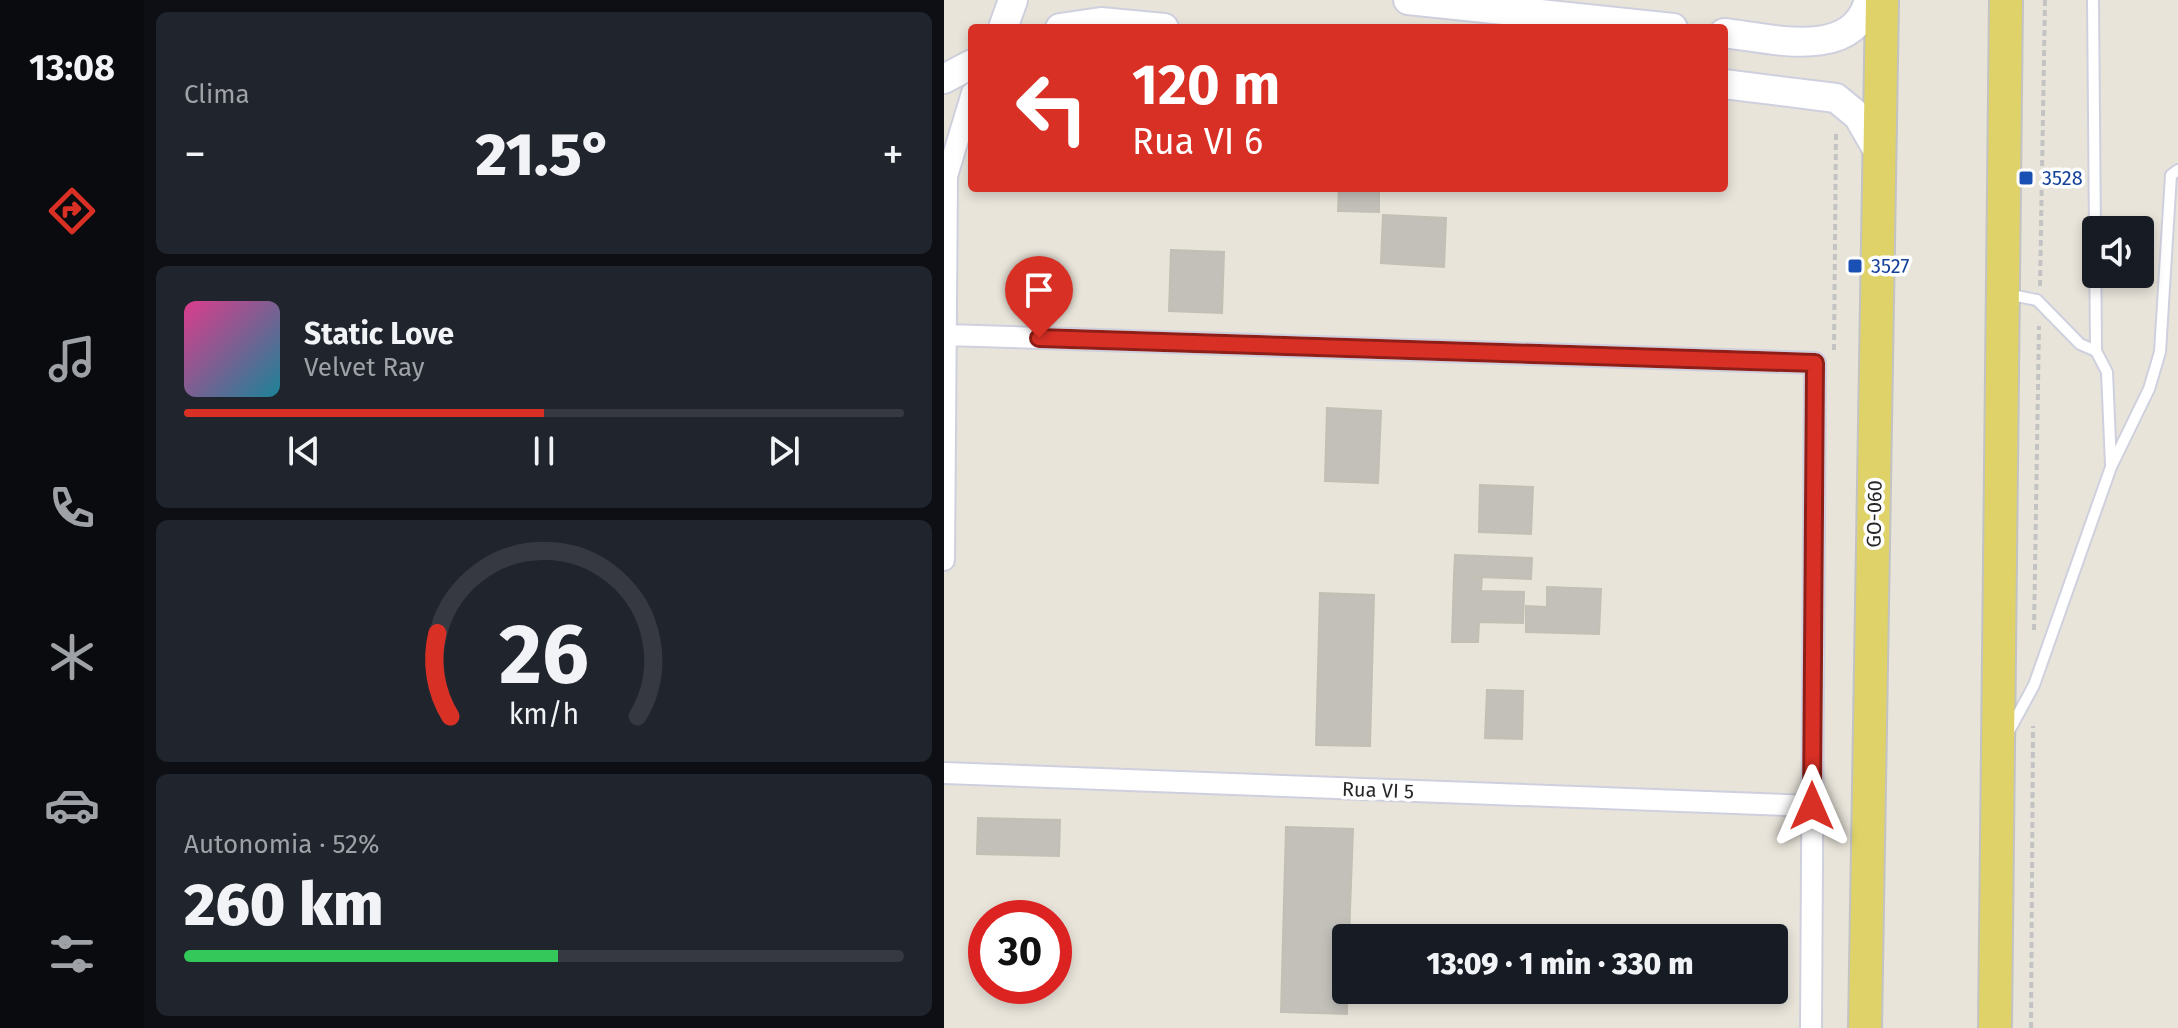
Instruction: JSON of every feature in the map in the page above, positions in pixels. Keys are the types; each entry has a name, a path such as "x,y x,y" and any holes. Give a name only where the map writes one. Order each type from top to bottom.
{"main road":[{"path":"1004,24 1013,0"},
{"path":"1408,0 1635,24"},
{"path":"1728,33 1810,43 1836,38 1848,33 1869,0"},
{"name":"GO-060","path":"1865,1028 1882,0"},
{"path":"1995,1028 2006,0"},
{"path":"1087,24 1122,24"},
{"path":"944,79 968,66"},
{"path":"1728,84 1836,98 1858,116 1880,154"}],"street":[{"path":"944,560 947,176 968,106"},
{"path":"946,335 1815,363 1811,1028"},
{"name":"Rua VI 5","path":"944,773 1812,806"}],"lane":[{"path":"2093,0 2096,351 2107,372 2111,467"},
{"path":"1999,749 2034,685 2111,467 2149,389 2160,352 2171,175 2178,170"},
{"path":"2003,293 2040,303 2080,344 2096,351"}],"path":[{"path":"2034,633 2045,0"},
{"path":"2031,1028 2034,685"}],"building":[{"path":"1339,192 1379,192 1379,212 1338,211"},
{"path":"1383,215 1446,218 1444,267 1381,263"},
{"path":"1171,250 1224,252 1222,313 1169,311"},
{"path":"1327,408 1381,411 1378,483 1325,481"},
{"path":"1480,485 1533,487 1531,534 1479,532"},
{"path":"1455,555 1532,558 1531,579 1454,576"},
{"path":"1454,576 1482,577 1481,591 1524,592 1523,623 1479,622 1478,642 1452,642"},
{"path":"1547,587 1601,589 1599,634 1526,632 1526,606 1547,607"},
{"path":"1320,593 1374,595 1370,746 1316,745"},
{"path":"1487,690 1523,691 1522,739 1485,738"},
{"path":"978,818 1060,820 1059,856 977,854"},
{"path":"1286,827 1353,829 1350,924 1332,924 1332,1004 1347,1004 1347,1014 1281,1012"}],"place":[{"name":"3528","path":"2026,178"},
{"name":"3527","path":"1855,266"}],"route":[{"path":"1039,338 1815,363 1812,806"}]}
